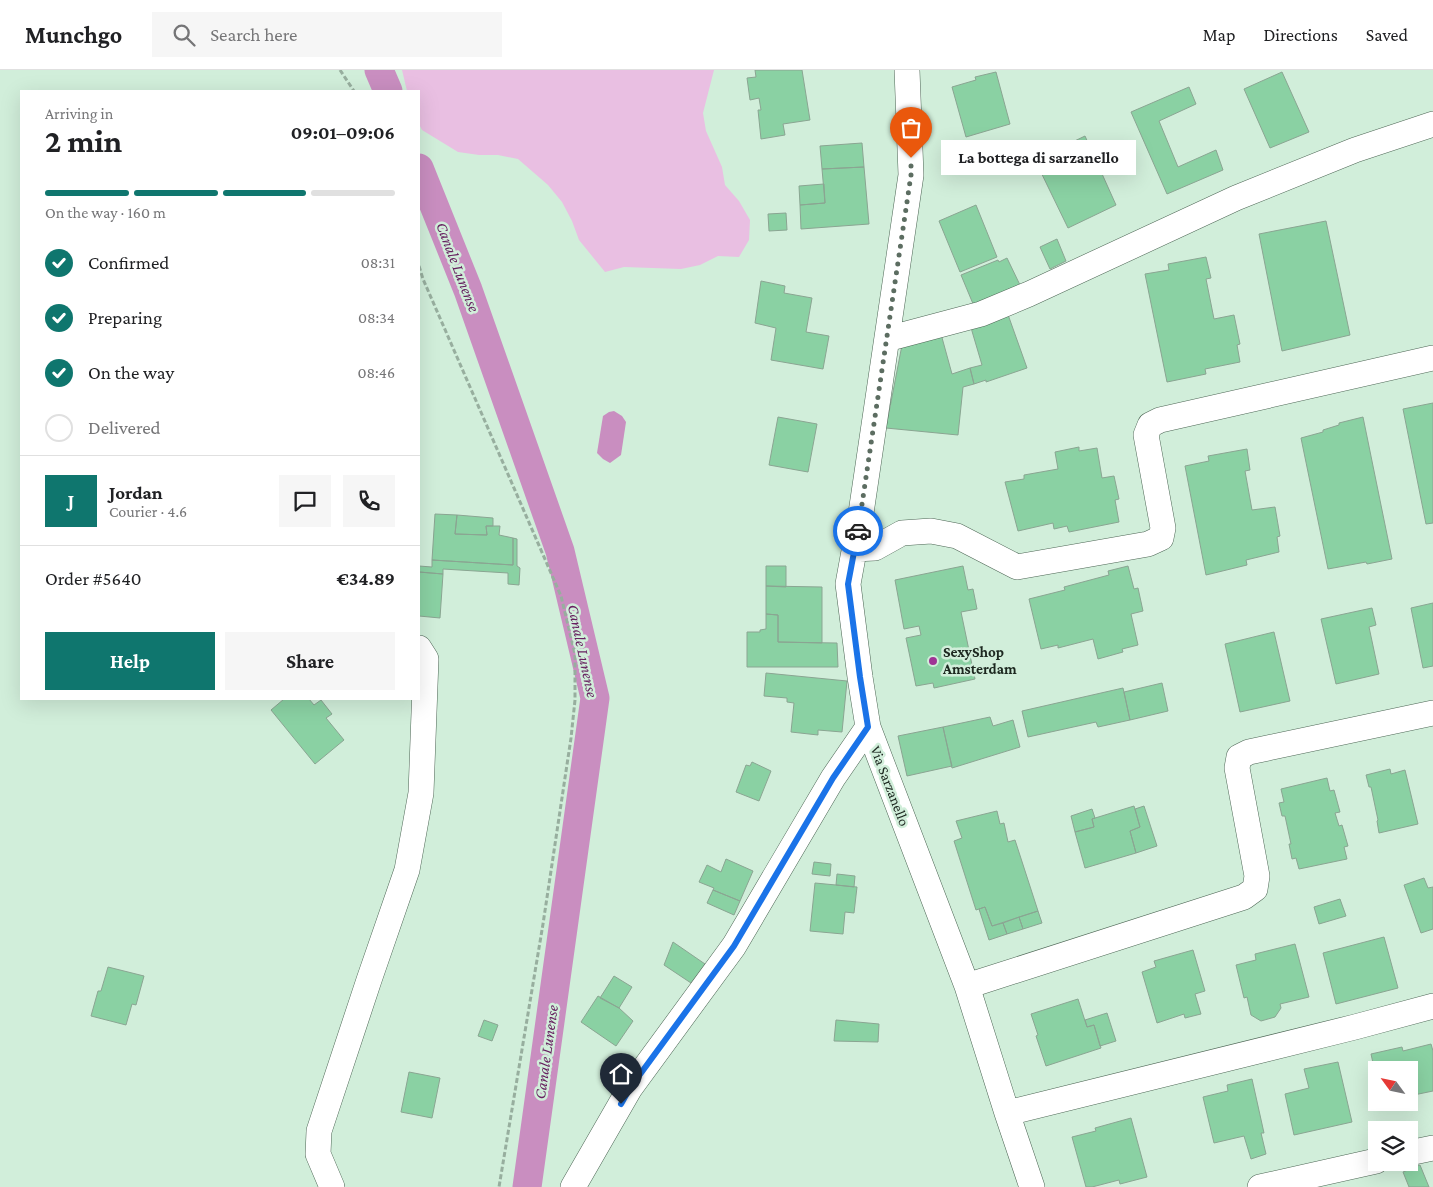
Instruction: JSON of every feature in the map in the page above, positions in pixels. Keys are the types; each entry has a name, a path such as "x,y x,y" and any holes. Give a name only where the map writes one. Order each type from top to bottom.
{"street":[{"name":"Via Sarzanello","path":"907,70 911,175 862,505 848,584 868,727 967,986 1032,1187"},
{"path":"887,340 981,314 1029,294 1236,198 1356,150 1433,124"},
{"path":"854,549 875,548 902,532 931,531 957,536 1017,567 1148,544 1161,538 1163,528 1146,435 1150,425 1160,420 1433,358"},
{"path":"332,1187 318,1154 319,1131 407,870 421,793 426,659 420,650"},
{"path":"967,986 1244,897 1255,889 1257,876 1237,768 1239,757 1249,752 1433,712"},
{"path":"573,1187 630,1088 734,946 833,778 868,727"},
{"path":"1007,1113 1433,1006"},
{"path":"1418,1151 1433,1148"},
{"path":"1260,1187 1368,1163"}],"path":[{"path":"340,70 353,90"},
{"path":"420,269 561,596 575,654 575,700 571,738 500,1187"}],"shaded area":[{"path":"402,70 714,70 703,113 706,131 722,167 725,185 739,201 750,220 749,240 739,257 718,256 700,265 681,269 624,267 605,272 579,240 562,202 548,185 518,159 498,155 458,152 422,130 420,126 420,90 407,90"},
{"path":"614,411 622,416 626,422 621,455 610,463 597,453 603,416"}],"building":[{"path":"755,70 802,70 810,120 783,124 785,135 761,139 758,110 761,110 759,98 750,100 747,78 756,77"},
{"path":"996,72 1010,124 966,137 952,87 976,80 975,77"},
{"path":"1282,72 1309,132 1270,148 1244,89"},
{"path":"1189,87 1196,104 1159,121 1178,167 1216,150 1223,170 1167,194 1131,112"},
{"path":"1085,136 1116,205 1068,228 1035,160"},
{"path":"862,143 864,167 822,169 820,146"},
{"path":"864,167 869,224 801,229 800,205 825,203 822,169"},
{"path":"824,184 825,203 800,205 799,186"},
{"path":"976,205 997,257 960,272 939,221"},
{"path":"786,213 787,230 769,231 768,214"},
{"path":"1326,221 1350,335 1282,351 1259,234"},
{"path":"1057,239 1066,261 1050,269 1040,247"},
{"path":"1206,257 1211,278 1206,279 1214,319 1234,315 1240,344 1237,345 1240,362 1205,369 1206,374 1167,382 1145,274 1169,270 1168,264"},
{"path":"1007,258 1020,285 976,311 961,275"},
{"path":"761,281 785,286 784,293 812,298 806,332 829,336 823,369 771,360 776,328 755,323"},
{"path":"1006,309 1027,368 986,382 986,380 974,384 970,368 982,365 969,321"},
{"path":"941,334 952,374 970,368 974,384 963,387 958,435 886,428 902,345"},
{"path":"1433,403 1433,523 1426,524 1403,409"},
{"path":"778,417 817,424 808,472 769,465"},
{"path":"1363,417 1392,559 1328,569 1301,438 1323,432 1323,430 1339,425 1339,423"},
{"path":"1079,447 1079,451 1097,448 1102,478 1114,476 1119,499 1115,500 1119,522 1069,532 1067,526 1054,529 1053,523 1018,531 1005,482 1024,479 1024,475 1058,469 1055,452"},
{"path":"1247,449 1250,470 1245,471 1252,510 1275,507 1280,536 1277,537 1279,552 1246,560 1247,565 1206,575 1185,466 1209,461 1208,456"},
{"path":"435,514 457,515 455,534 487,535 486,526 500,526 499,535 513,538 513,565 432,560"},
{"path":"457,515 493,518 493,526 486,526 487,535 455,534"},
{"path":"513,538 517,539 517,566 520,568 519,585 508,584 508,573 443,569 443,574 420,572 420,566 432,567 432,560 513,565"},
{"path":"766,566 786,566 786,587 766,586"},
{"path":"963,566 968,590 973,589 977,609 961,612 975,679 934,688 933,683 916,686 906,638 921,635 919,626 904,629 895,580"},
{"path":"1128,566 1134,589 1138,588 1143,611 1131,614 1138,645 1122,649 1123,652 1098,659 1093,639 1058,648 1058,645 1041,649 1029,599 1065,590 1064,587 1109,575 1108,571"},
{"path":"420,572 443,574 440,618 420,616"},
{"path":"766,586 822,587 822,643 778,642 778,615 766,614"},
{"path":"1433,603 1433,666 1423,668 1411,608"},
{"path":"1372,608 1376,625 1369,627 1379,674 1336,684 1321,619"},
{"path":"766,614 778,615 778,642 837,643 838,667 747,667 747,632 760,632 760,630 766,629"},
{"path":"1274,632 1290,701 1240,712 1225,644"},
{"path":"766,673 847,681 842,732 818,730 818,735 791,732 794,703 787,702 787,698 764,696"},
{"path":"1162,683 1168,711 1130,720 1124,692"},
{"path":"1123,688 1130,720 1098,727 1096,722 1028,737 1022,711"},
{"path":"283,700 310,700 314,705 321,700 332,714 326,718 344,740 315,764 271,710"},
{"path":"990,717 993,726 1013,720 1020,747 952,768 943,727"},
{"path":"943,727 952,766 907,776 898,736"},
{"path":"752,762 771,771 759,801 736,792 746,765 750,766"},
{"path":"1390,769 1391,774 1405,770 1418,824 1379,833 1371,787 1369,787 1366,775"},
{"path":"1327,778 1330,791 1334,790 1340,812 1335,813 1339,826 1342,825 1348,846 1344,847 1347,859 1299,869 1296,858 1292,859 1285,816 1282,816 1279,803 1284,802 1281,789"},
{"path":"1134,806 1140,827 1130,831 1136,853 1085,868 1075,832 1094,827 1092,819"},
{"path":"1144,806 1157,846 1136,853 1130,831 1140,827 1135,809"},
{"path":"1092,809 1095,818 1092,819 1094,827 1075,832 1071,816"},
{"path":"997,811 1000,824 1004,823 1008,842 1015,840 1038,911 992,926 985,907 976,910 954,841 962,838 956,821"},
{"path":"726,859 753,871 740,901 699,882 707,865 721,872"},
{"path":"814,862 831,864 830,876 812,874"},
{"path":"837,874 855,876 854,887 836,885"},
{"path":"1424,878 1428,888 1433,887 1433,929 1421,933 1404,885"},
{"path":"815,883 857,887 854,913 845,912 843,934 810,931"},
{"path":"713,890 740,901 734,915 707,903"},
{"path":"1340,899 1346,916 1319,924 1314,907"},
{"path":"985,907 992,926 1003,923 1007,934 989,940 979,909"},
{"path":"1038,911 1042,923 1023,929 1019,917"},
{"path":"1019,917 1023,929 1007,934 1003,923"},
{"path":"1384,937 1398,988 1336,1004 1323,953"},
{"path":"673,942 705,964 691,983 664,965"},
{"path":"1295,944 1309,997 1280,1004 1281,1008 1275,1017 1261,1021 1251,1015 1247,997 1244,998 1236,965 1256,960 1255,954"},
{"path":"1193,950 1205,991 1195,994 1201,1014 1185,1018 1184,1014 1157,1023 1142,972 1156,967 1154,961"},
{"path":"108,967 144,976 136,1005 132,1004 126,1025 91,1016 98,991 101,991"},
{"path":"614,976 632,987 619,1008 600,998"},
{"path":"598,996 619,1008 633,1021 616,1046 581,1022"},
{"path":"1078,999 1087,1027 1094,1025 1101,1048 1046,1066 1031,1014"},
{"path":"1107,1013 1116,1041 1100,1046 1094,1025 1087,1027 1085,1020"},
{"path":"484,1020 498,1025 492,1041 478,1036"},
{"path":"836,1020 879,1024 878,1042 834,1041"},
{"path":"1431,1044 1433,1051 1433,1091 1418,1094 1418,1061 1373,1061 1371,1054 1402,1047 1403,1051"},
{"path":"1338,1062 1352,1122 1294,1135 1285,1094 1309,1088 1304,1069"},
{"path":"409,1072 440,1078 432,1118 401,1112"},
{"path":"1252,1079 1264,1133 1261,1133 1266,1154 1251,1159 1244,1136 1214,1143 1203,1097 1228,1091 1227,1085"},
{"path":"1131,1118 1147,1177 1120,1184 1119,1180 1086,1187 1072,1137 1096,1131 1095,1128"},
{"path":"1420,1165 1429,1187 1409,1187 1403,1172 1418,1171 1418,1166"}],"waterway":[{"name":"Canale Lunense","path":"379,70 388,90"},
{"name":"Canale Lunense","path":"420,170 468,290 560,551 595,698 527,1187"}],"way so far":[{"path":"858,531 911,175 911,158"}],"place":[{"name":"La bottega di sarzanello","path":"911,158"},
{"name":"SexyShop Amsterdam","path":"933,661"}],"route":[{"path":"621,1104 630,1088 734,946 833,778 868,727 848,584 858,531"}]}
